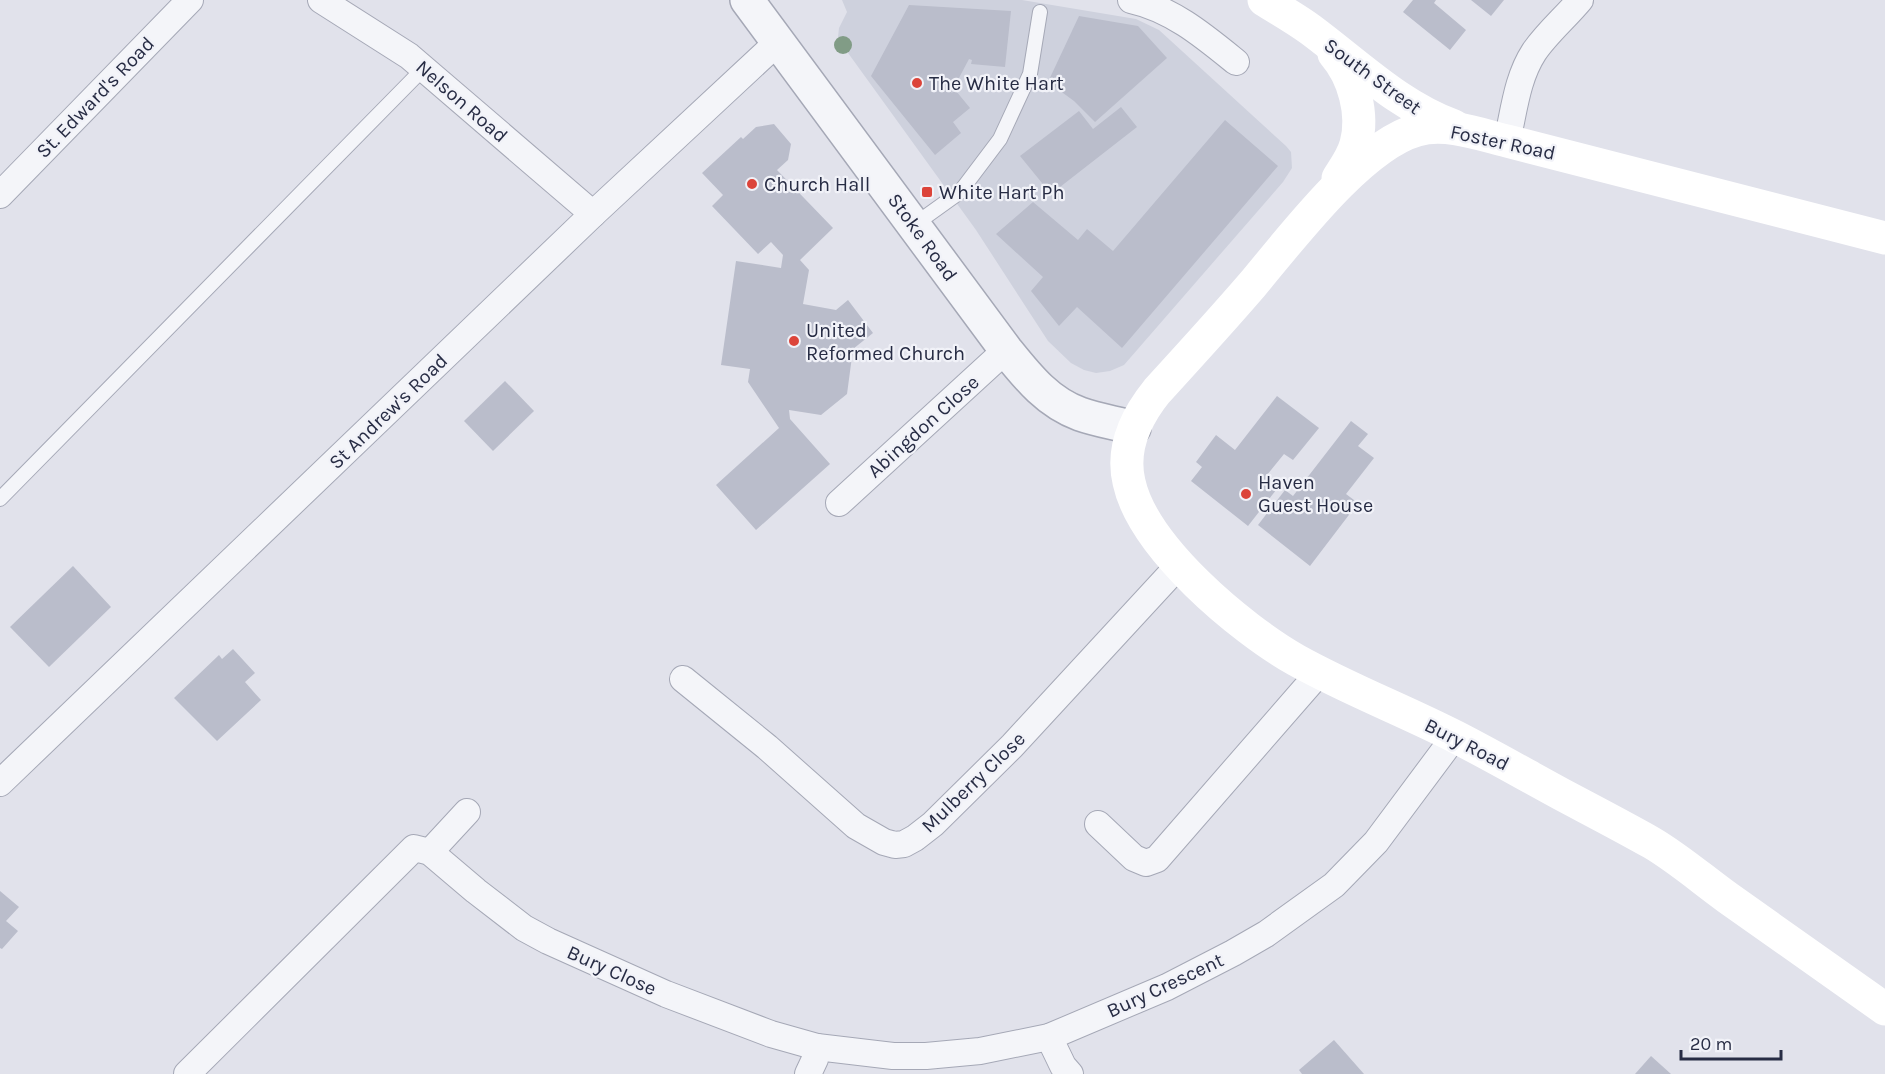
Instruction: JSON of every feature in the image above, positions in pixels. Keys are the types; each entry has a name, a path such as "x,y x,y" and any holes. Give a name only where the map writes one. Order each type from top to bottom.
{"main road":[{"name":"South Street","path":"1264,0 1311,30 1409,106 1471,132"},
{"name":"South Street","path":"1311,30 1347,71 1354,92 1358,122 1358,136 1352,155 1321,204"},
{"name":"Foster Road","path":"1134,428 1148,402 1157,391 1321,204 1368,157 1401,136 1420,129 1436,128 1471,132 1885,238"},
{"name":"Bury Road","path":"1134,428 1127,466 1128,480 1136,505 1156,537 1180,564 1210,596 1247,626 1319,673 1455,736 1654,844 1885,1009"}],"street":[{"name":"St. Edward's Road","path":"0,195 190,0"},
{"name":"Nelson Road","path":"321,0 409,56 593,214"},
{"path":"1131,0 1157,7 1182,21 1236,62"},
{"path":"1507,141 1526,68 1541,43 1580,0"},
{"name":"Stoke Road","path":"756,4 779,41 1006,350 1034,384 1060,404 1082,414 1134,428"},
{"name":"St Andrew's Road","path":"0,783 593,214 779,41"},
{"name":"Abingdon Close","path":"839,503 1006,350"},
{"name":"Mulberry Close","path":"683,679 767,747 856,825 884,843 904,844 933,824 1012,746 1180,564"},
{"path":"1098,824 1134,858 1146,863 1157,859 1319,673"},
{"name":"Bury Crescent","path":"817,1047 893,1056 926,1056 980,1051 1049,1037 1200,971 1266,934 1334,885 1376,842 1455,736"},
{"path":"187,1074 414,848 430,852 467,812"},
{"name":"Bury Close","path":"430,852 524,928 548,941 675,997 771,1034 817,1047"},
{"path":"1049,1037 1063,1066 1070,1074"},
{"path":"808,1074 815,1059 817,1047"}],"lane":[{"path":"914,225 960,192 1000,139 1030,74 1041,12"},
{"path":"0,499 424,68"}],"shaded area":[{"path":"842,0 1022,0 1136,19 1159,30 1286,146 1291,152 1292,168 1283,182 1124,365 1110,371 1096,373 1084,370 1071,363 1048,341 976,230 843,46 838,37 839,28 847,12"}],"building":[{"path":"1413,0 1436,0 1434,3 1466,30 1450,50 1403,12"},
{"path":"1471,0 1504,0 1491,16"},
{"name":"The White Hart","path":"909,5 1011,11 1005,67 971,64 972,60 969,59 951,93 956,91 970,108 953,122 961,133 935,155 871,76"},
{"path":"1079,16 1138,26 1167,58 1095,122 1074,101 1048,82"},
{"path":"1121,107 1137,127 1051,194 1020,156 1079,111 1093,129"},
{"path":"1225,120 1278,166 1122,348 1077,307 1059,326 1031,291 1043,277 996,234 1033,202 1078,240 1087,229 1113,251"},
{"path":"774,124 791,144 788,160 777,170 833,228 800,260 809,270 803,304 836,310 848,300 873,333 853,349 847,394 821,415 789,410 790,419 830,464 756,530 716,485 779,428 748,382 750,369 721,365 736,261 781,268 783,255 771,242 758,254 712,206 723,195 702,173 741,137 743,139 756,127"},
{"path":"505,381 534,411 493,451 464,421"},
{"path":"1277,396 1319,428 1293,460 1284,454 1267,475 1280,485 1248,526 1191,481 1202,467 1196,462 1216,435 1235,450"},
{"path":"1351,421 1368,434 1358,446 1374,458 1346,494 1358,503 1310,566 1258,525 1285,490 1293,496"},
{"path":"73,566 111,607 49,667 10,627"},
{"path":"233,649 255,673 245,682 261,700 217,741 174,698 219,655 222,659"},
{"path":"0,891 19,907 6,921 18,931 2,949 0,948"},
{"path":"1334,1040 1364,1074 1302,1074 1299,1070"},
{"path":"1651,1056 1671,1074 1635,1074"}],"place":[{"name":"The White Hart","path":"917,83"},
{"name":"Church Hall","path":"752,184"},
{"name":"White Hart Ph","path":"927,192"},
{"name":"United Reformed Church","path":"794,341"},
{"name":"Haven Guest House","path":"1246,494"}]}
